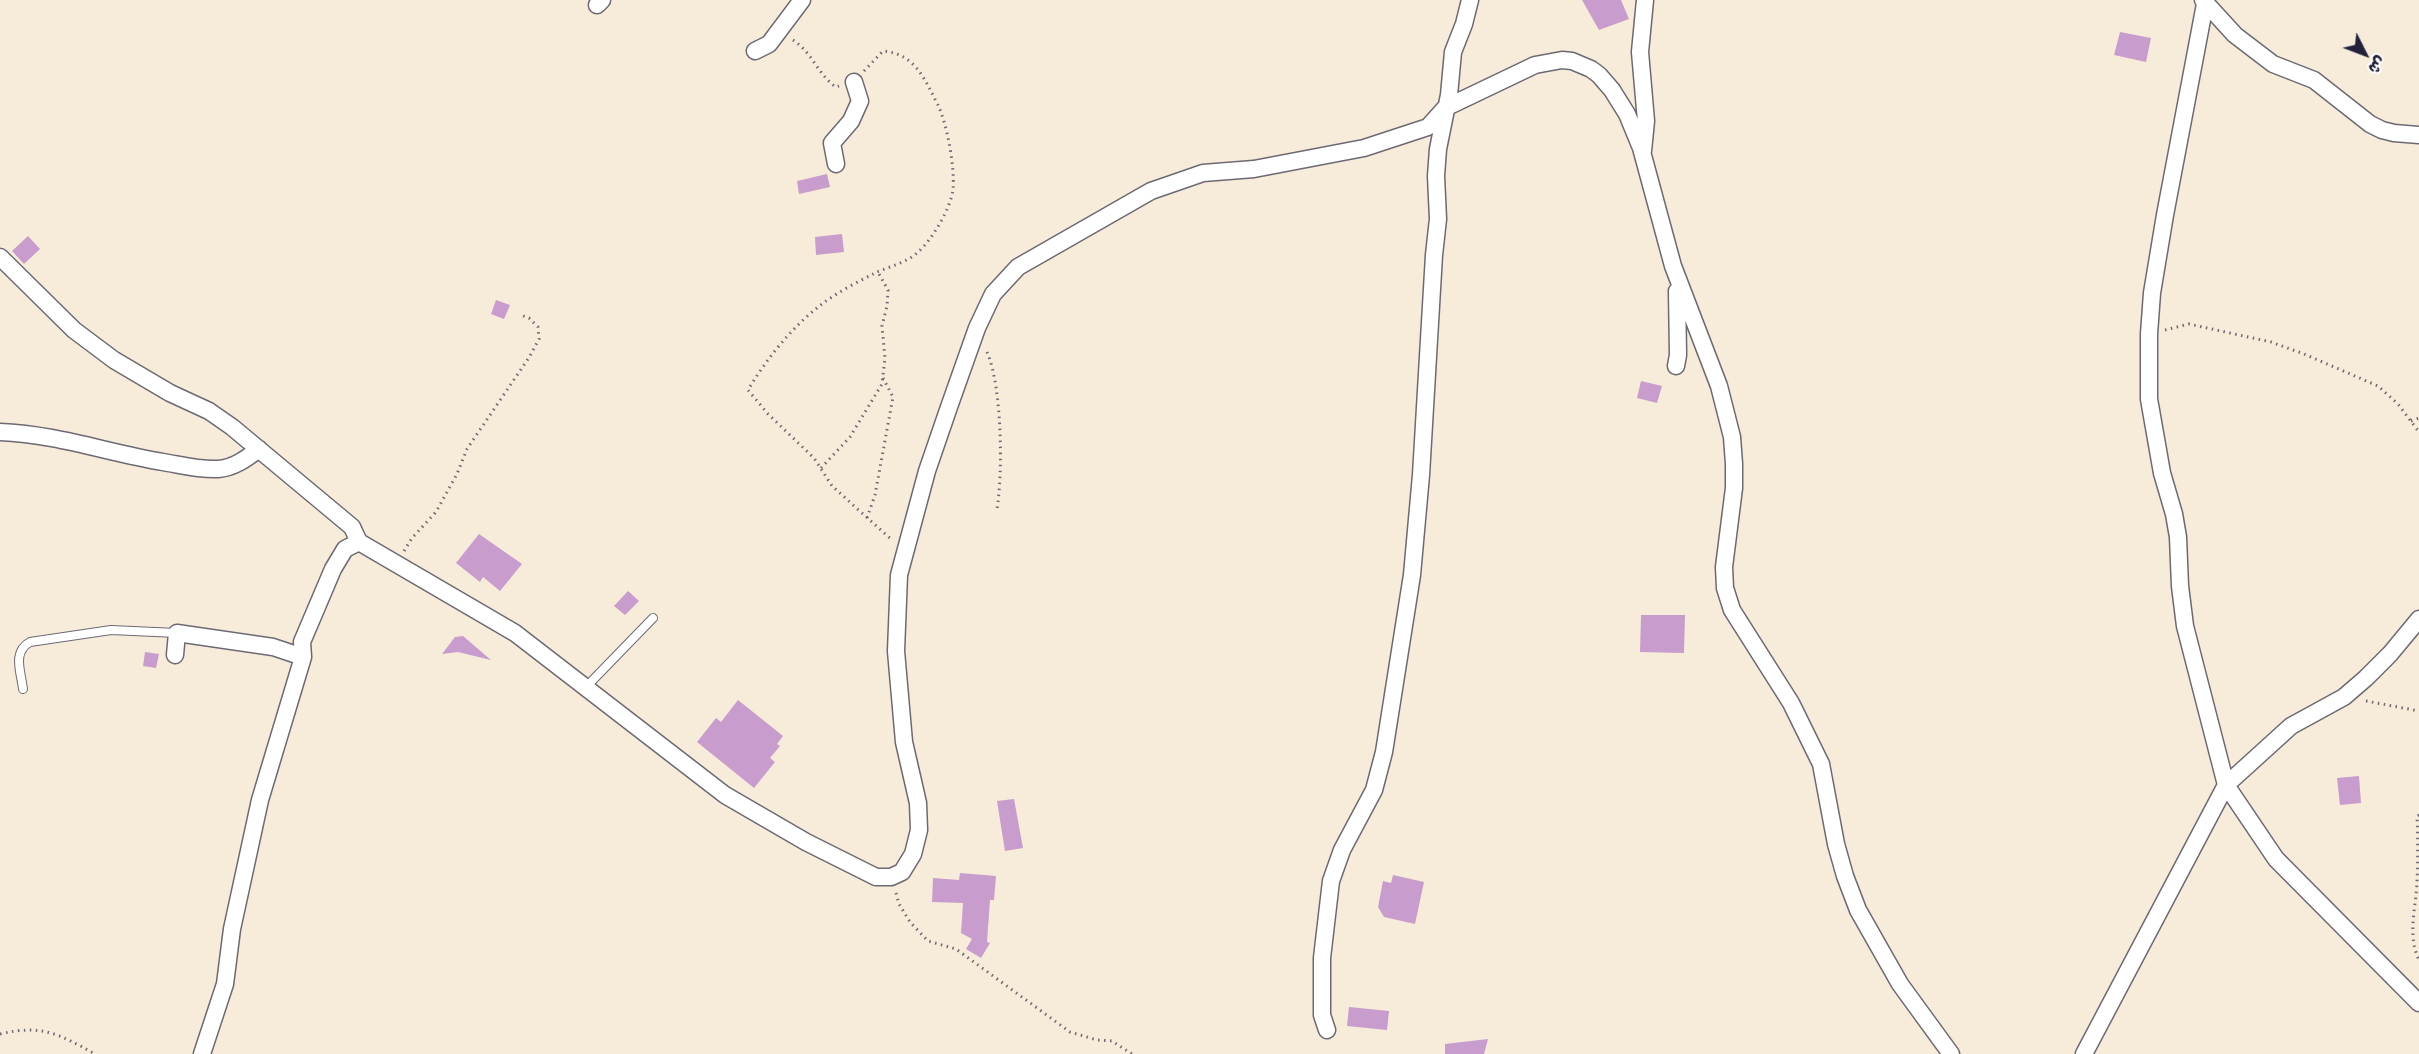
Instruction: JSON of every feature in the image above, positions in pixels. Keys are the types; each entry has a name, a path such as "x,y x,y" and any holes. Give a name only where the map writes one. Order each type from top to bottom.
{"street":[{"path":"755,51 769,44 802,0"},
{"path":"1327,1030 1322,1015 1322,958 1331,881 1339,856 1374,790 1384,752 1412,575 1438,219 1436,176 1440,131 1449,95 1453,52 1470,0"},
{"path":"1642,154 1646,121 1640,52 1645,0"},
{"path":"2204,2 2235,35 2262,57 2314,80 2370,124 2394,133 2419,135"},
{"path":"2204,2 2165,215 2152,293 2148,334 2150,399 2162,473 2178,537 2180,586 2185,626 2226,785 2276,859 2419,1003"},
{"path":"0,257 74,330 114,360 170,393 209,411 259,449 352,527 359,542 397,562 436,588 515,633 724,795 806,842 876,877 891,877 902,872 908,864 919,830 918,803 904,742 896,651 899,575 927,471 977,328 993,294 1018,267 1151,190 1203,173 1254,169 1364,148 1428,127 1445,108 1535,64 1562,60 1572,61 1591,69 1612,90 1627,114 1642,154 1673,266 1719,386 1732,437 1734,488 1724,567 1725,588 1732,610 1791,704 1821,764 1836,844 1858,910 1900,984 1951,1054"},
{"path":"836,164 832,143 851,121 860,101 854,82"},
{"path":"1673,266 1678,316 1676,366"},
{"path":"0,432 79,443 131,456 196,468 230,467 259,449"},
{"path":"202,1054 225,984 232,929 260,800 303,657 302,642 333,569 345,549 359,542"},
{"path":"2084,1054 2226,785 2291,726 2344,697 2390,654 2419,619"},
{"path":"174,655 177,633 273,647 303,657"}],"lane":[{"path":"586,687 653,618"},
{"path":"23,689 18,656 22,647 30,642 111,630 177,633"}],"path":[{"path":"779,31 798,43 816,62 825,79 836,87 854,82 883,51 899,52 911,62 926,81 943,116 953,190 932,237 918,253 897,266 878,272 822,304 791,332 765,361 748,390 768,414 814,458 832,486 894,542 907,547"},
{"path":"821,468 850,437 882,384 885,358 882,326 888,290 878,272"},
{"path":"397,562 412,538 436,512 458,474 466,449 530,356 539,339 538,327 521,315"},
{"path":"2148,334 2189,324 2271,342 2378,386 2398,404 2419,432"},
{"path":"977,328 990,357 997,399 1001,485 997,509"},
{"path":"867,518 875,495 893,397 883,377"},
{"path":"2410,421 2419,418"},
{"path":"2344,697 2419,711"},
{"path":"2419,815 2417,816 2418,864 2412,931 2419,960"},
{"path":"891,877 899,904 910,922 928,941 956,949 1070,1032 1097,1040 1113,1041 1132,1054"},
{"path":"0,1034 28,1028 50,1032 95,1054"}],"building":[{"path":"1582,0 1621,0 1629,19 1599,30"},
{"path":"2120,32 2151,38 2146,62 2114,55"},
{"path":"827,174 830,187 799,194 797,181"},
{"path":"842,234 844,252 816,255 815,237"},
{"path":"28,236 40,249 24,264 12,251"},
{"path":"496,300 510,305 504,319 491,314"},
{"path":"1641,381 1662,386 1657,403 1637,398"},
{"path":"479,534 522,564 500,591 483,577 480,582 456,563"},
{"path":"628,591 639,601 625,615 614,606"},
{"path":"1641,615 1685,615 1684,653 1640,652"},
{"path":"463,636 491,660 458,652 442,654 455,637"},
{"path":"145,652 159,654 156,668 143,666"},
{"path":"738,700 783,736 777,744 780,746 770,758 775,762 754,788 697,742 716,718 721,722"},
{"path":"2359,776 2361,803 2340,805 2337,778"},
{"path":"1014,799 1023,848 1005,851 997,801"},
{"path":"960,873 996,876 994,900 990,900 987,942 990,943 981,958 966,949 972,939 961,933 963,903 932,902 933,878 959,880"},
{"path":"1393,875 1424,882 1415,924 1384,917 1378,907 1383,881 1391,883"},
{"path":"1349,1007 1389,1011 1387,1030 1347,1026"},
{"path":"1488,1039 1484,1054 1445,1054 1445,1044"}]}
